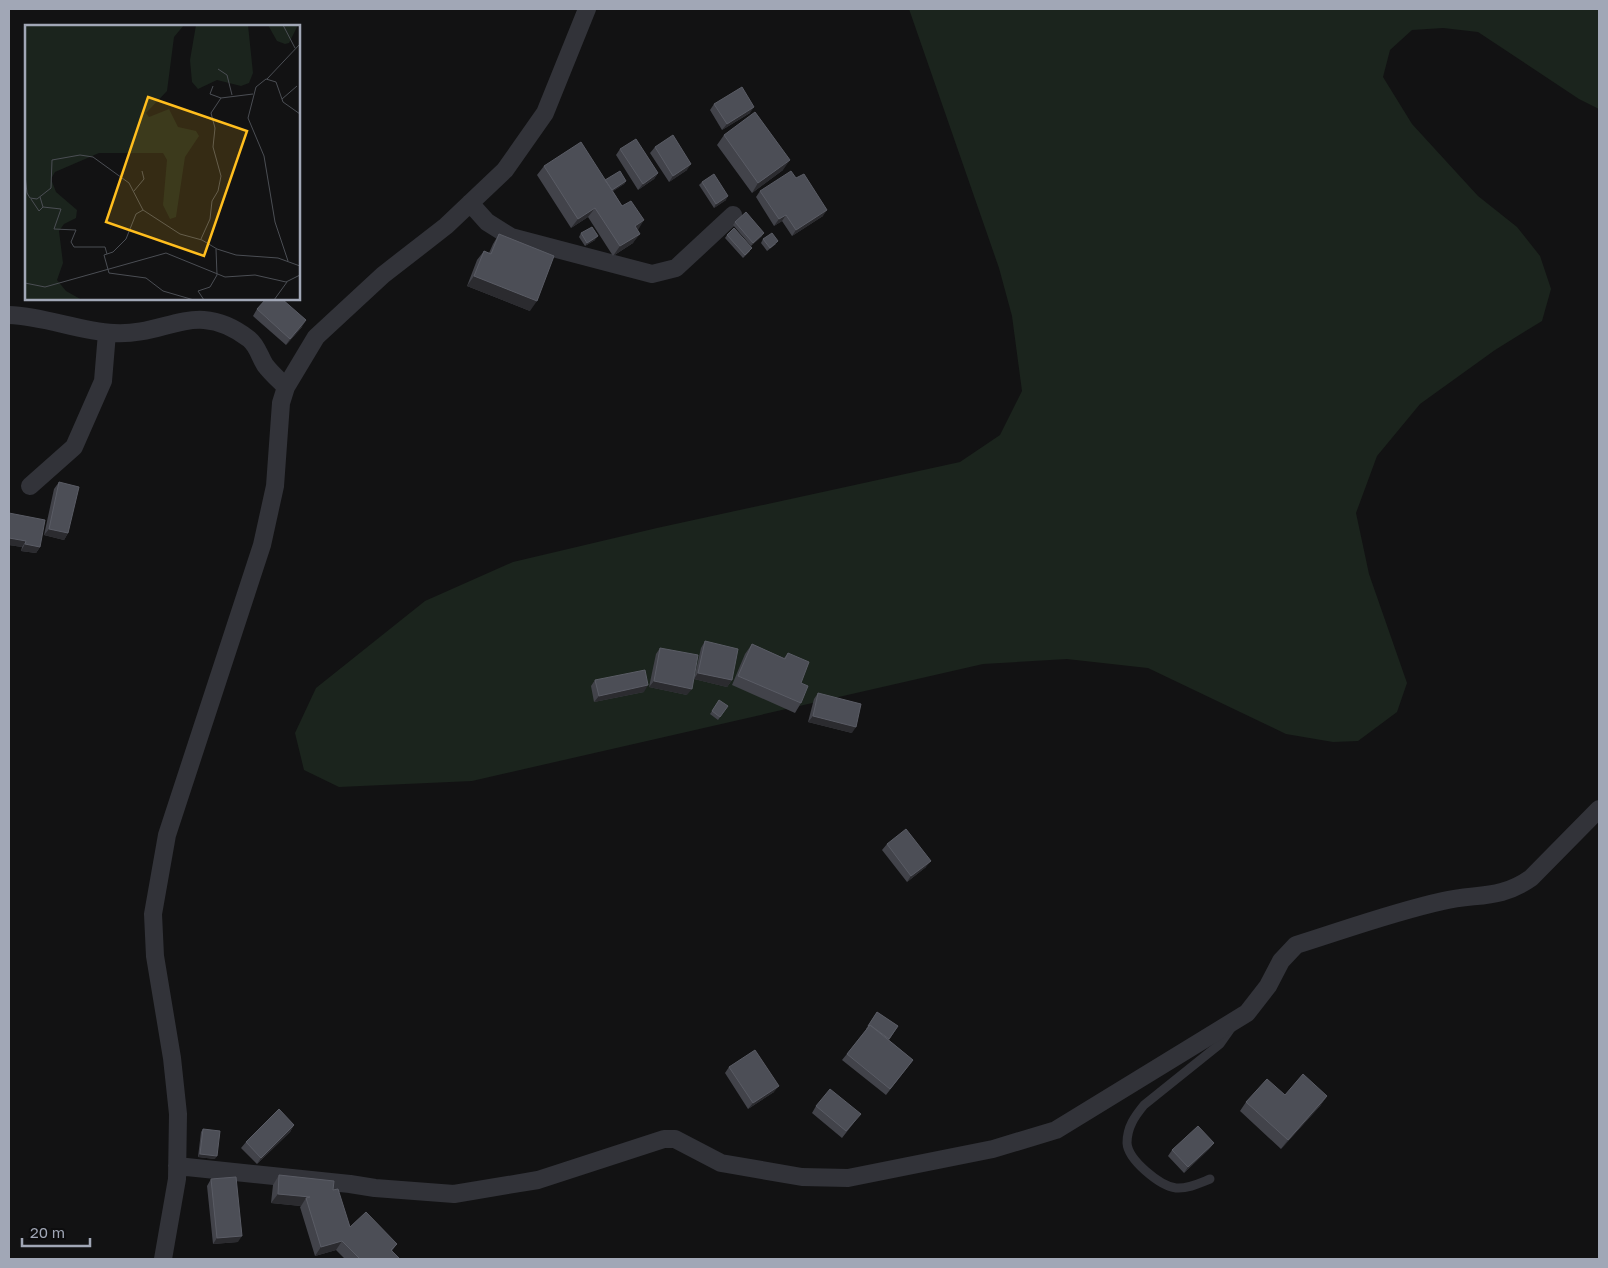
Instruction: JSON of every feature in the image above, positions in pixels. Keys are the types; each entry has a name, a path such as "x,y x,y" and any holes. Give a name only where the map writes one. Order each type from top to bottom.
{"street":[{"path":"163,1259 178,1179 178,1114 172,1058 155,956 153,914 167,835 262,545 275,486 281,403 286,387 316,338 383,275 446,226 505,170 545,113 587,9"},
{"path":"470,203 487,222 511,237 652,274 676,268 732,215"},
{"path":"9,315 26,315 107,333 122,333 196,319 213,320 227,324 251,340 266,365 286,387"},
{"path":"30,486 74,447 104,381 107,333"},
{"path":"178,1166 375,1188 454,1194 538,1180 664,1139 675,1139 721,1163 802,1177 848,1178 993,1150 1056,1130 1248,1013 1258,1002 1281,961 1296,945 1445,900 1477,898 1518,888 1531,878 1599,809"}],"lane":[{"path":"1210,1179 1190,1186 1176,1188 1160,1183 1135,1159 1127,1145 1129,1129 1134,1117 1144,1105 1220,1044 1233,1022"}],"shaded area":[{"path":"909,9 1599,9 1599,109 1579,99 1478,32 1443,28 1412,30 1390,50 1383,77 1412,124 1478,196 1517,227 1540,256 1551,289 1542,321 1495,350 1420,404 1377,456 1356,513 1369,574 1407,683 1397,712 1358,741 1333,742 1286,734 1148,668 1067,659 983,664 472,781 339,787 304,770 295,733 316,688 425,601 513,562 657,528 960,462 1000,435 1022,391 1012,316 999,268"}],"building":[{"path":"742,87 754,107 727,124 714,104"},
{"path":"755,112 790,160 758,183 724,135"},
{"path":"673,135 691,164 673,176 655,147"},
{"path":"636,139 658,173 643,184 620,149"},
{"path":"581,142 622,206 631,201 644,220 635,226 640,234 620,246 595,208 578,219 544,166"},
{"path":"620,171 626,181 612,190 605,180"},
{"path":"791,171 796,178 804,174 827,210 796,230 786,215 779,219 760,191"},
{"path":"714,174 728,196 716,204 702,182"},
{"path":"746,212 764,233 753,243 735,222"},
{"path":"592,227 598,236 587,243 581,233"},
{"path":"734,228 752,248 745,255 727,235"},
{"path":"772,233 778,241 770,248 763,239"},
{"path":"499,234 554,256 537,301 474,276 484,251 491,254"},
{"path":"265,300 283,300 306,320 290,339 257,309"},
{"path":"59,482 79,487 68,533 49,529"},
{"path":"9,513 45,520 40,547 25,544 26,541 9,538"},
{"path":"705,641 738,649 732,680 698,673"},
{"path":"752,644 785,659 788,653 809,662 801,683 808,686 801,703 738,676"},
{"path":"660,648 698,655 692,689 654,681"},
{"path":"645,670 648,685 599,696 595,680"},
{"path":"818,693 861,704 856,727 813,716"},
{"path":"719,700 728,706 720,717 712,711"},
{"path":"906,829 931,861 911,876 887,844"},
{"path":"877,1012 898,1026 889,1039 870,1025 868,1026"},
{"path":"870,1025 913,1060 890,1089 847,1054"},
{"path":"755,1050 779,1086 753,1103 729,1067"},
{"path":"1303,1074 1327,1096 1288,1140 1246,1102 1267,1079 1285,1095"},
{"path":"830,1089 861,1114 846,1131 816,1106"},
{"path":"279,1109 294,1125 261,1158 246,1142"},
{"path":"1198,1126 1214,1143 1188,1167 1172,1150"},
{"path":"203,1129 220,1131 217,1156 200,1154"},
{"path":"279,1175 334,1181 333,1190 338,1189 350,1227 366,1212 397,1244 391,1250 400,1259 360,1259 342,1241 321,1247 306,1198 310,1197 278,1194"},
{"path":"236,1177 242,1236 217,1238 211,1179"}]}
